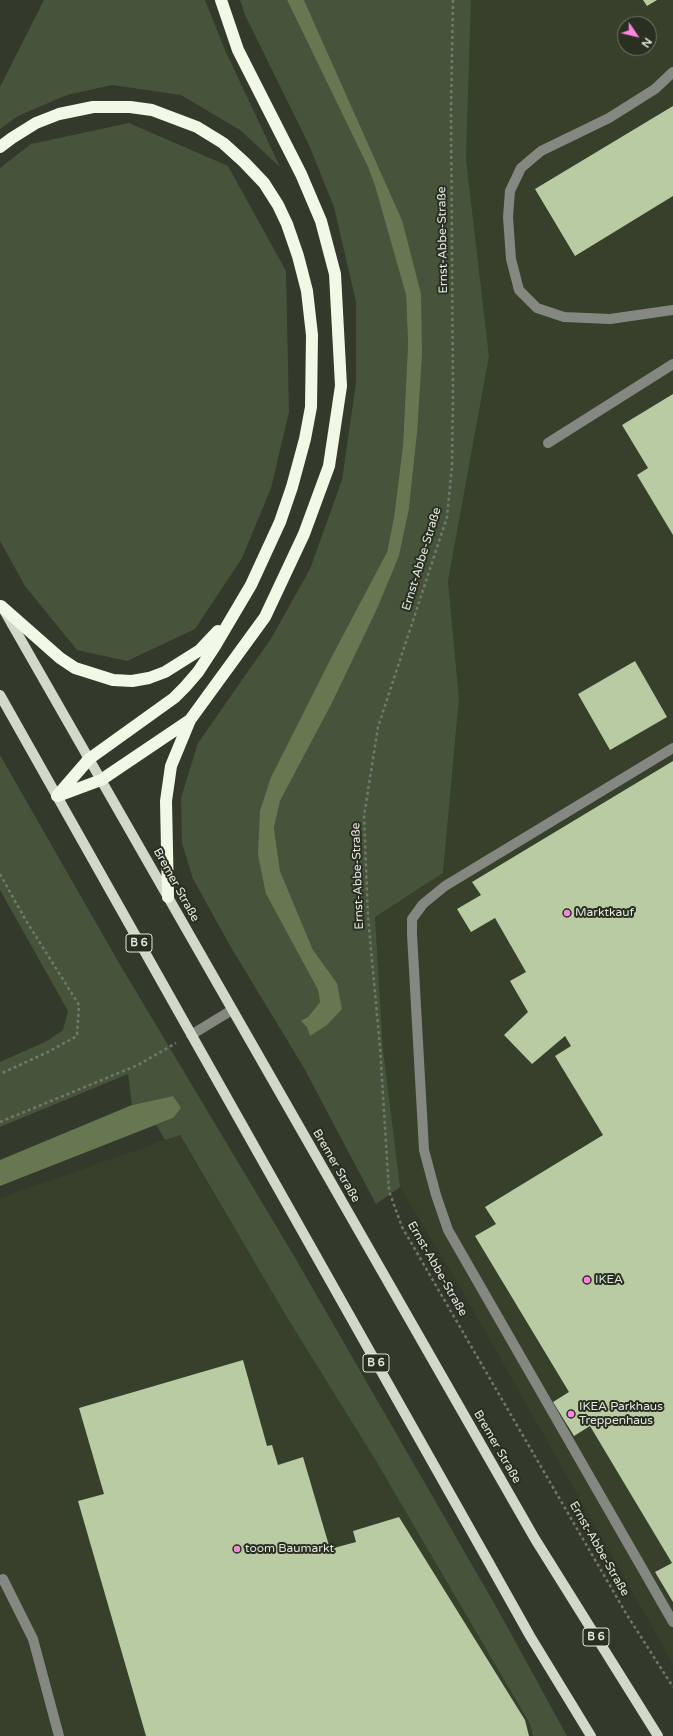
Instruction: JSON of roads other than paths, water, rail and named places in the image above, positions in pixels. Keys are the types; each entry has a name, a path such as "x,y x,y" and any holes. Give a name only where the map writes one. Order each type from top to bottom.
{"highway":[{"path":"168,897 166,801 171,766 190,720 265,617 304,534 329,466 341,386 335,274 321,221 301,174 238,50 221,0"},
{"path":"0,147 36,123 59,114 93,107 130,107 152,110 197,127 223,143 264,183 278,205 287,224 298,256 307,291 312,335 311,407 304,446 280,522 254,579 207,659 185,687 174,698 89,759 57,796"},
{"path":"1,605 60,658 75,668 113,680 132,681 148,678 165,672 181,663 200,650 234,613"},
{"path":"57,796 101,780 190,720"}],"main road":[{"name":"Bremer Straße","path":"1,605 535,1539 658,1736"},
{"name":"B 6","path":"0,695 522,1623 590,1736"}],"street":[{"path":"673,72 649,94 609,118 541,151 521,168 510,192 508,217 511,259 519,290 537,308 564,317 610,319 673,310"},
{"path":"548,443 673,364"},
{"path":"673,748 445,886 423,904 412,920 424,1150 436,1195 448,1230 673,1622"},
{"path":"191,1035 232,1010"},
{"path":"3,1579 33,1639 60,1736"}],"place":[{"name":"Marktkauf","path":"567,913"},
{"name":"IKEA","path":"587,1280"},
{"name":"IKEA Parkhaus Treppenhaus","path":"571,1414"},
{"name":"toom Baumarkt","path":"237,1549"}]}
